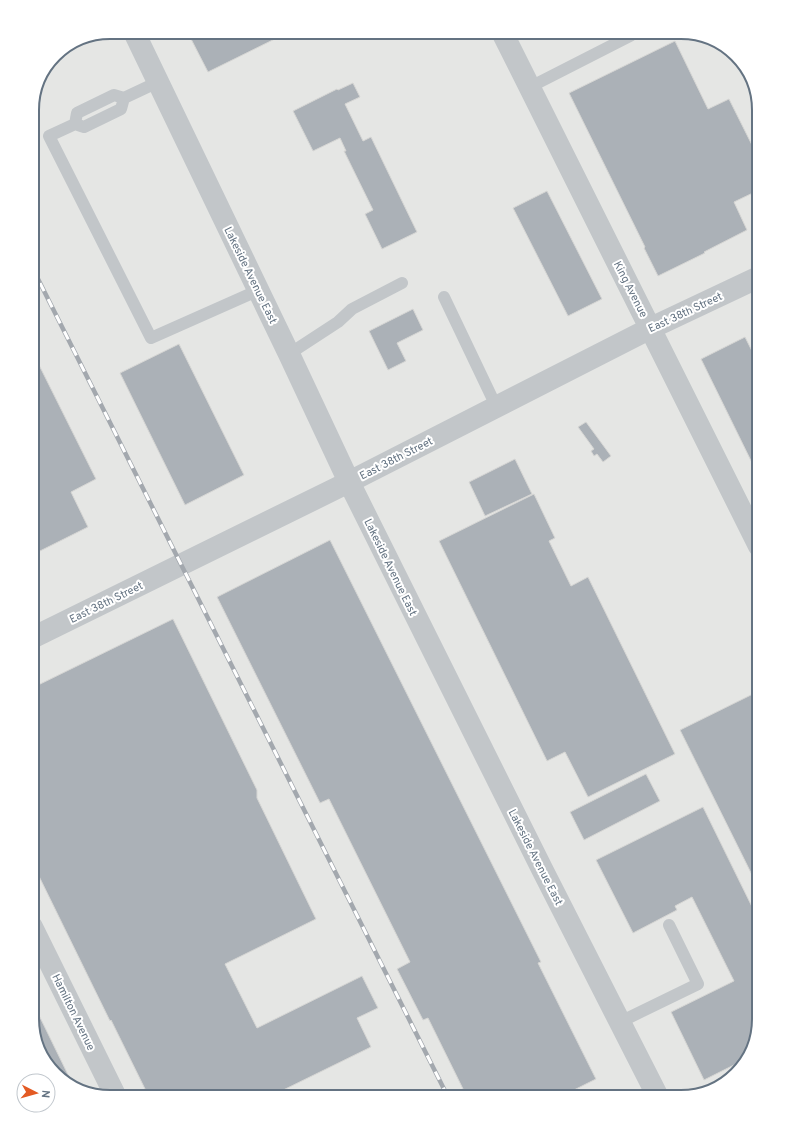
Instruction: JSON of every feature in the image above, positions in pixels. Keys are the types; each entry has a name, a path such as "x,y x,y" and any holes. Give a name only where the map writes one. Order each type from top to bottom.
{"street":[{"name":"Lakeside Avenue East","path":"137,39 259,290 349,482 542,869 654,1090"},
{"name":"King Avenue","path":"509,39 530,87 752,532"},
{"name":"East 38th Street","path":"39,635 349,482 651,328 752,280"},
{"name":"Hamilton Avenue","path":"39,941 113,1090"}],"lane":[{"path":"530,87 624,39"},
{"path":"158,82 124,98 114,95 77,113 75,124 48,136 151,338 259,290"},
{"path":"289,354 338,322 352,309 402,283"},
{"path":"444,297 496,406"},
{"path":"620,1022 698,984 669,925"}],"shaded area":[{"path":"106,39 685,39 704,43 720,51 737,67 747,83 750,92 752,110 752,1019 750,1037 747,1046 737,1062 724,1075 708,1085 699,1088 681,1090 106,1090 83,1085 67,1075 54,1062 44,1046 41,1037 39,1019 39,106 44,83 60,60 83,44"}],"building":[{"path":"191,39 275,39 208,72"},
{"path":"675,41 708,109 729,99 752,145 752,193 734,202 747,230 658,276 569,93"},
{"path":"353,83 360,97 345,104 363,141 371,137 417,232 382,249 365,214 373,210 344,151 346,151 340,138 313,151 293,111 337,89 338,90"},
{"path":"547,191 602,299 568,316 513,208"},
{"path":"413,309 423,330 397,343 406,361 388,370 369,331"},
{"path":"745,337 752,351 752,463 701,359"},
{"path":"179,344 244,475 185,505 120,373"},
{"path":"39,365 96,479 71,492 88,527 39,552"},
{"path":"586,422 611,456 603,462 597,454 594,456 591,451 594,449 578,427"},
{"path":"515,459 532,494 485,516 469,482"},
{"path":"534,494 555,538 549,541 571,586 588,577 675,754 588,797 565,752 547,761 439,541"},
{"path":"330,540 541,962 538,963 596,1079 574,1090 464,1090 428,1018 423,1020 397,969 410,962 329,799 320,803 217,597"},
{"path":"173,619 257,790 257,798 316,919 225,964 257,1028 362,976 378,1008 357,1018 371,1047 283,1090 146,1090 39,876 39,685"},
{"path":"752,694 752,875 680,730"},
{"path":"646,774 660,801 584,840 570,812"},
{"path":"703,807 752,907 752,1019 750,1037 747,1046 735,1065 704,1080 671,1012 734,981 692,897 675,906 677,910 633,933 596,860"},
{"path":"39,1015 69,1076 54,1062 44,1046 41,1037"}],"railway":[{"path":"39,281 444,1090"}]}
